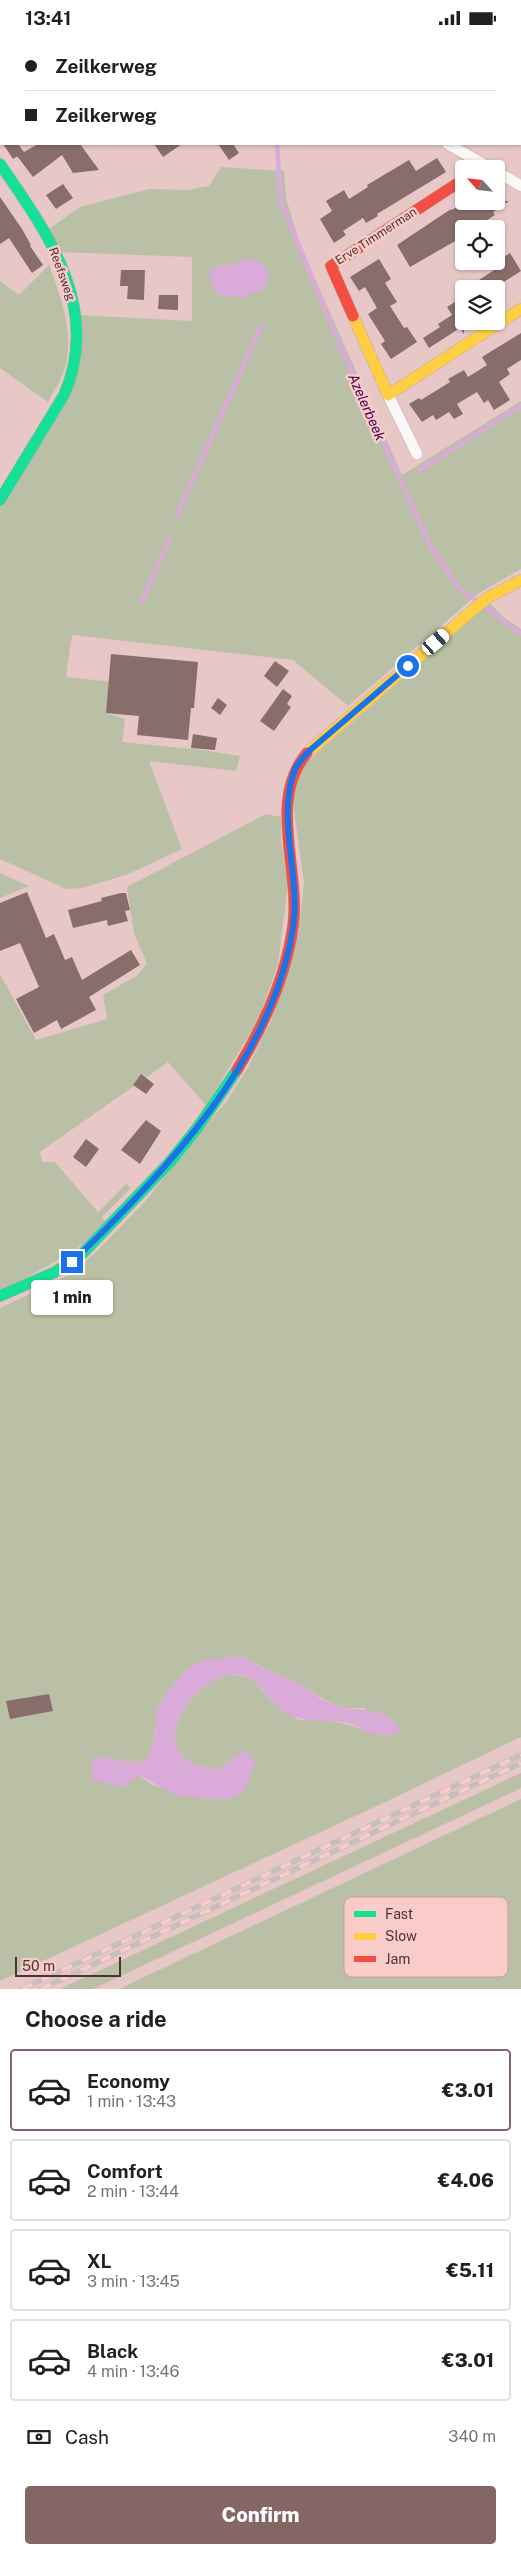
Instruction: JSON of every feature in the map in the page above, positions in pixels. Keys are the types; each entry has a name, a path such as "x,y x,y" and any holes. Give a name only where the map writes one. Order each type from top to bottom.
{"street":[{"path":"450,145 474,160"},
{"name":"Reefsweg","path":"0,164 38,218 56,253 70,290 75,311 78,346 70,379 60,401 0,499"},
{"path":"505,176 521,186"},
{"name":"Erve Timmerman","path":"417,454 388,395 331,266 455,185"},
{"path":"388,395 521,309"},
{"path":"0,1296 72,1262 129,1206 188,1139 231,1079 262,1024 284,971 293,926 294,887 287,799 296,767 309,751 483,602 521,580"}],"green space":[{"path":"221,167 284,171 286,198 300,245 402,475 521,401 521,569 479,593 348,706 293,660 72,635 66,677 113,682 109,714 125,719 122,742 240,756 236,771 149,761 182,849 126,875 82,888 66,889 0,859 0,506 70,387 78,315 192,321 192,257 59,252 47,230 80,207 149,189 187,190 209,186","holes":["247,258 244,297 221,295 219,265 233,265"]},
{"path":"49,265 65,313 68,352 61,379 48,402 0,368 0,281 19,295"},
{"path":"490,603 503,617 521,629 521,1737 0,1981 0,1308 71,1274 94,1254 142,1205 228,1099 247,1069 272,1019 299,929 304,883 293,803 300,768","holes":["241,1656 274,1674 287,1677 328,1702 343,1708 365,1708 375,1734 334,1722 297,1719 272,1701 253,1680 248,1677 233,1675 217,1679 201,1689 187,1704 178,1721 175,1738 180,1753 194,1764 221,1769 242,1751 208,1799 153,1785 138,1775 132,1780 92,1758 106,1758 134,1763 145,1760 151,1751 160,1704 179,1678 195,1665 211,1660"]},
{"path":"266,814 281,817 281,840 288,884 278,964 258,1021 206,1105 168,1062 40,1152 42,1162 55,1162 98,1212 126,1184 131,1188 102,1217 106,1222 73,1252 0,1292 0,974 36,1040 107,1019 103,995 138,975 147,963 134,934 127,887"},
{"path":"0,873 29,886 0,898"},
{"path":"521,1773 521,1788 93,1989 60,1989"},
{"path":"521,1799 521,1989 119,1989"}],"shaded area":[{"path":"247,258 259,261 269,272 266,286 262,290 244,297 221,295 216,292 209,279 212,269 219,265 233,265"},
{"path":"241,1656 266,1670 292,1680 331,1704 345,1708 368,1710 389,1717 400,1729 395,1735 378,1734 347,1723 314,1721 291,1716 278,1707 254,1681 239,1675 230,1675 212,1682 196,1694 184,1709 176,1725 175,1741 181,1755 196,1765 221,1769 242,1751 250,1755 255,1763 246,1787 235,1798 208,1799 177,1796 139,1775 125,1787 92,1780 92,1758 106,1758 134,1763 145,1760 148,1757 151,1751 160,1704 168,1691 190,1667 205,1661"}],"building":[{"path":"4,145 19,145 24,152 13,159"},
{"path":"36,145 81,145 99,170 73,173 62,155 33,177 17,156"},
{"path":"155,145 181,145 163,157"},
{"path":"219,145 234,145 239,153 229,160"},
{"path":"437,158 446,172 377,214 378,216 366,223 363,218 343,231 346,235 334,243 320,219 332,211 326,201 344,190 349,199 368,187 367,185 409,160 416,171"},
{"path":"63,184 73,198 56,209 46,195"},
{"path":"0,197 43,265 32,273 9,238 0,244"},
{"path":"455,208 455,210 496,210 493,212 495,215 487,220 455,220 455,241 410,267 397,245"},
{"path":"510,253 521,271 505,281 479,280 494,270 505,270 505,256"},
{"path":"379,259 391,279 385,283 397,302 390,306 404,328 407,327 417,342 391,359 381,344 385,341 368,314 377,308 365,287 359,291 350,277"},
{"path":"121,270 145,270 144,300 127,299 128,286 120,286"},
{"path":"159,295 178,295 178,310 158,309"},
{"path":"455,302 455,330 457,330 429,348 423,338 440,327 438,324 452,315 447,307"},
{"path":"521,333 521,360 507,369 510,374 499,382 510,400 494,410 488,400 484,403 477,392 457,404 463,414 454,419 449,412 436,420 433,415 422,422 409,404 419,398 421,400 450,382 448,379 464,370 468,377 487,365 482,357"},
{"path":"111,654 198,662 194,708 191,708 188,740 137,735 139,716 106,713"},
{"path":"275,661 289,671 277,687 264,676"},
{"path":"283,689 292,696 287,704 291,707 274,731 260,721"},
{"path":"218,698 227,705 220,715 211,708"},
{"path":"193,734 217,738 215,750 191,748"},
{"path":"27,892 46,938 54,934 65,960 72,957 82,980 131,950 140,965 89,997 96,1010 61,1029 57,1020 34,1033 16,999 39,987 20,943 0,951 0,903"},
{"path":"126,893 130,910 125,911 128,921 108,926 107,920 73,928 68,910 102,901 101,898"},
{"path":"141,1074 154,1084 146,1094 133,1085"},
{"path":"146,1120 161,1131 140,1164 121,1150"},
{"path":"86,1139 99,1149 86,1167 73,1157"},
{"path":"49,1694 53,1711 10,1719 6,1701"}],"waterway":[{"name":"Azelerbeek","path":"277,145 281,202 336,336 430,546 459,588 478,602"},
{"path":"177,515 261,326"},
{"path":"419,470 521,406"},
{"path":"142,601 170,538"},
{"name":"Azelerbeek","path":"484,606 521,634"}],"railway":[{"path":"22,1989 521,1755"},
{"path":"41,1989 521,1763"}],"traffic: fast":[{"path":"0,164 36,217 64,273 73,302 77,332 74,363 64,395 0,500"},
{"path":"0,1296 55,1272 82,1254 170,1162 198,1127 237,1070"}],"traffic: slow":[{"path":"353,316 388,395 521,309"},
{"path":"307,753 487,598 521,580"}],"traffic: jam":[{"path":"353,316 331,266 455,185"},
{"path":"237,1070 256,1037 272,1001 290,945 294,905 287,814 289,792 295,772 307,753"}],"route":[{"path":"72,1262 129,1206 188,1139 231,1079 262,1024 284,971 293,926 294,887 287,799 296,767 309,751 408,666"}]}
